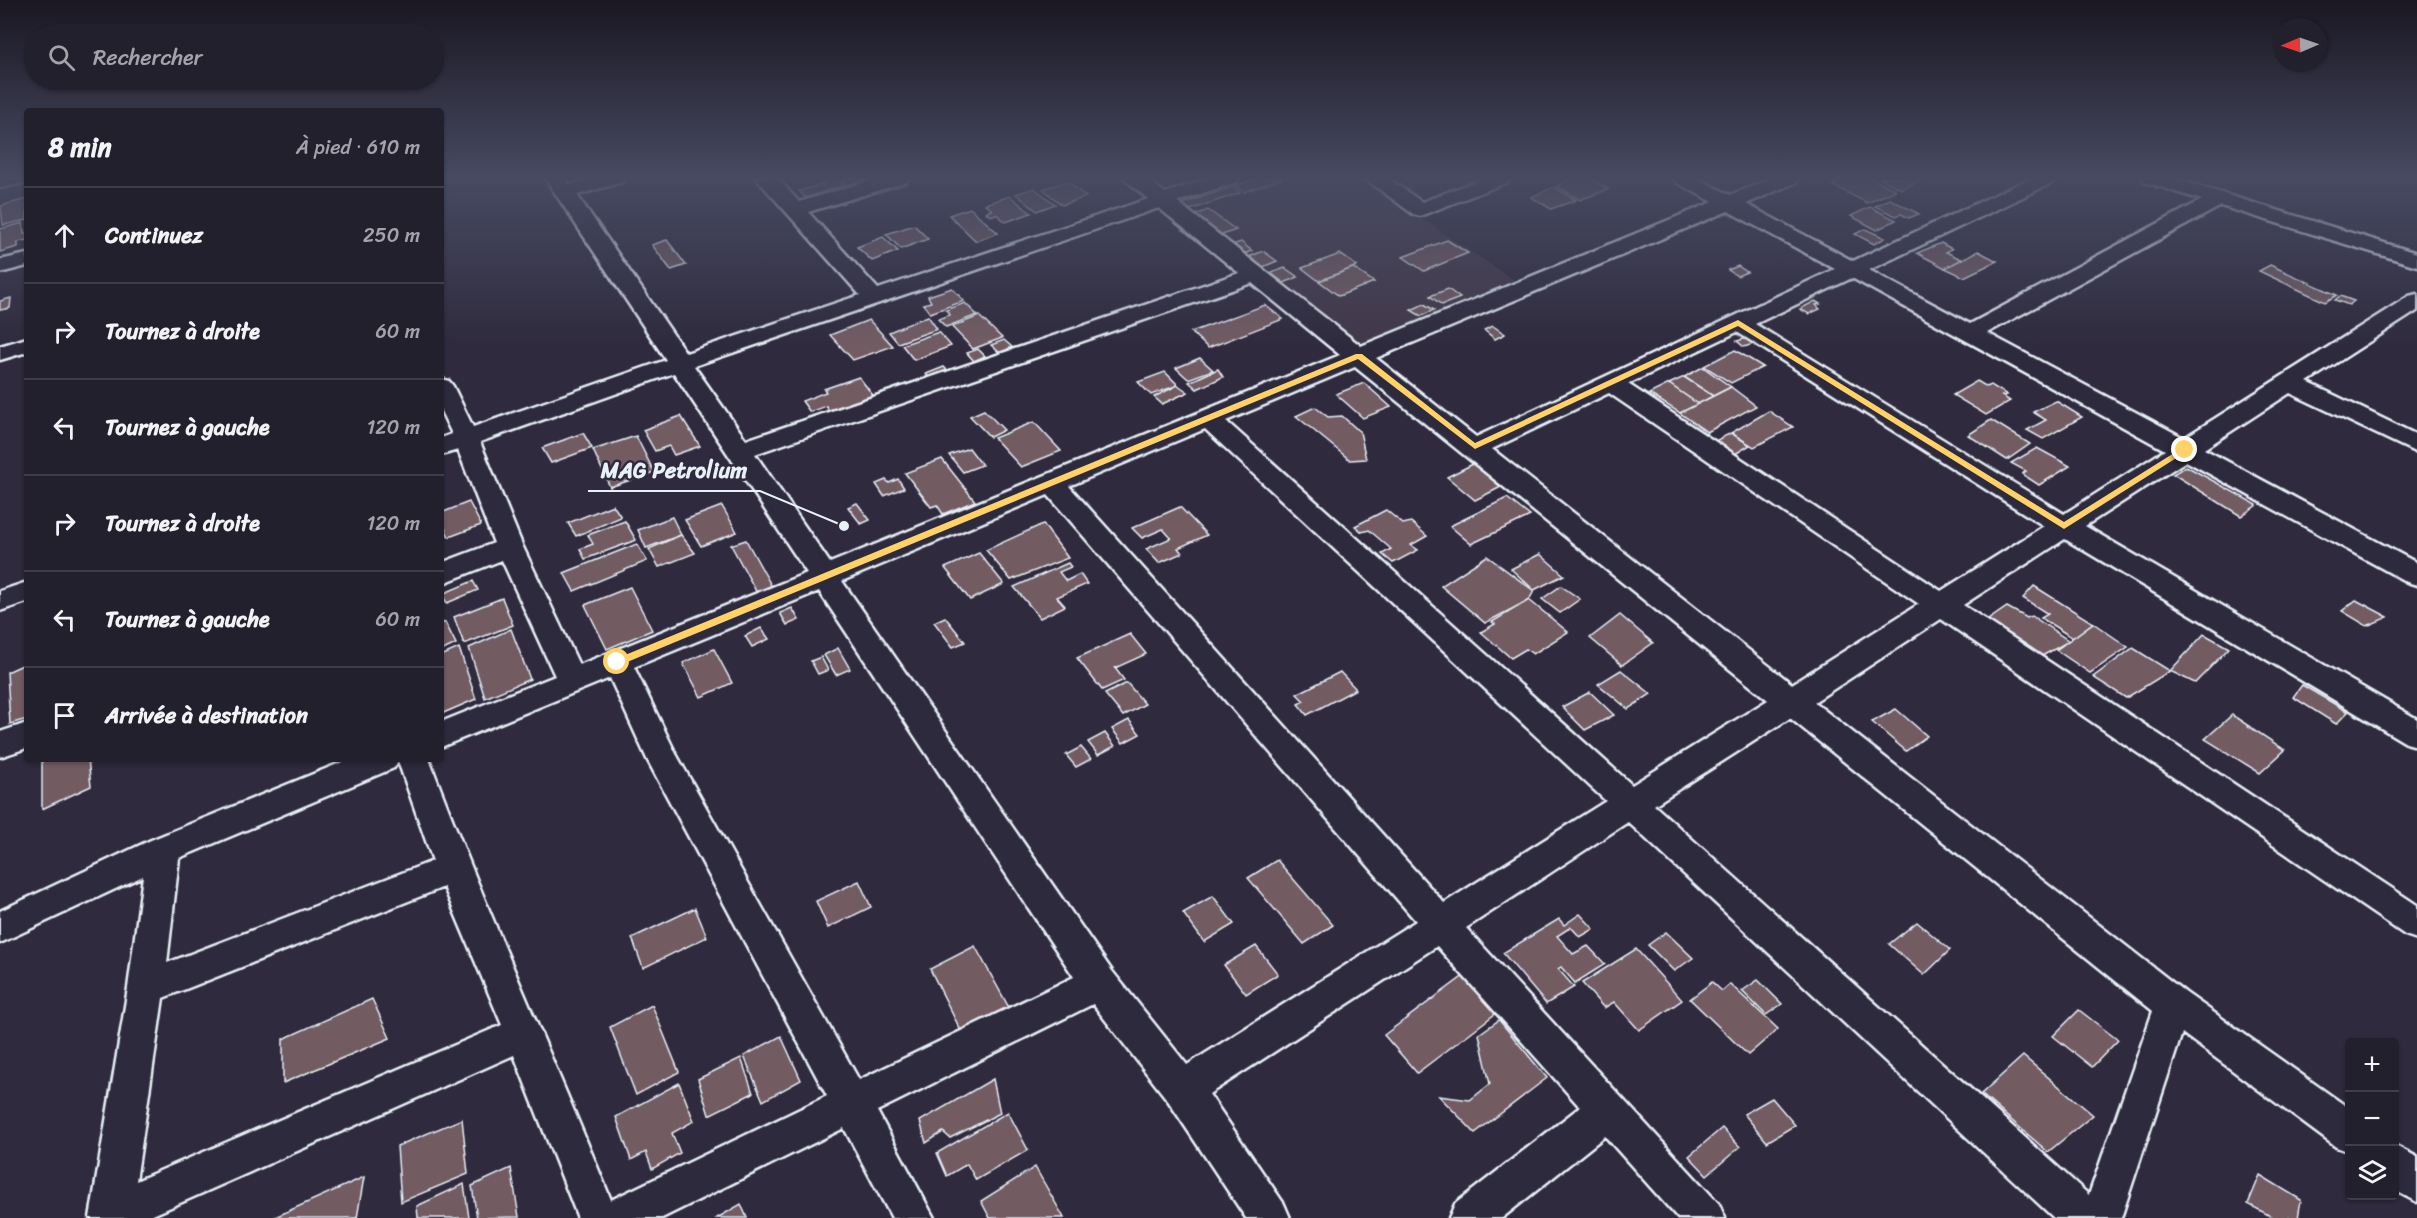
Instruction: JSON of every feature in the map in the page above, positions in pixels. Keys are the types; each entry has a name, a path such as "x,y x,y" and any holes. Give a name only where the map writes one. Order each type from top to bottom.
{"street":[{"path":"593,235 1099,983 1183,1089 1270,1218"},
{"path":"818,235 875,298"},
{"path":"453,443 679,363 1063,235"},
{"path":"1206,235 2173,1005 2345,1130"},
{"path":"444,734 1652,235"},
{"path":"1788,235 2417,575"},
{"path":"1475,447 1925,235"},
{"path":"1970,333 2152,235"},
{"path":"2335,235 2417,260"},
{"path":"0,267 24,261"},
{"path":"739,451 1256,274"},
{"path":"1183,1089 2417,301"},
{"path":"1738,323 2064,526 2417,734"},
{"path":"0,353 24,346"},
{"path":"1610,383 2417,924"},
{"path":"2289,383 2417,445"},
{"path":"444,400 453,443 509,547 572,681"},
{"path":"1208,418 2084,1218"},
{"path":"1052,483 1441,925 1705,1218"},
{"path":"444,573 509,547"},
{"path":"0,601 24,593"},
{"path":"617,662 663,759 914,1218"},
{"path":"0,745 24,736"},
{"path":"0,928 163,850 376,762"},
{"path":"414,762 453,868 524,1033 598,1218"},
{"path":"110,1215 146,988 163,850"},
{"path":"146,988 453,868"},
{"path":"618,1218 1099,983"},
{"path":"2101,1218 2173,1005"},
{"path":"110,1215 524,1033"},
{"path":"1469,1218 1608,1110"},
{"path":"2399,1169 2417,1182"}],"shaded area":[{"path":"1218,235 1445,235 1514,280 1360,345"}],"building":[{"path":"0,235 24,235 24,241 18,242 18,247 0,252"},
{"path":"887,235 924,235 928,239 901,249"},
{"path":"970,235 993,235 976,241"},
{"path":"1857,235 1878,235 1885,238 1874,244"},
{"path":"883,237 898,251 872,261 857,247"},
{"path":"667,240 686,265 671,270 652,245"},
{"path":"1447,240 1468,253 1424,271 1403,257"},
{"path":"1241,242 1252,251 1243,254 1232,245"},
{"path":"1941,243 1952,249 1946,252 1963,260 1945,268 1917,253"},
{"path":"1263,251 1277,261 1263,267 1249,257"},
{"path":"1978,251 1997,261 1964,277 1945,268"},
{"path":"1340,254 1357,266 1319,281 1302,268"},
{"path":"2270,265 2337,295 2325,302 2259,271"},
{"path":"1738,266 1747,272 1737,276 1728,270"},
{"path":"1285,268 1298,277 1284,283 1271,273"},
{"path":"1353,268 1374,282 1339,296 1319,281"},
{"path":"952,288 964,301 930,313 923,304 931,302 928,296"},
{"path":"1448,289 1460,298 1442,305 1430,296"},
{"path":"2340,296 2354,301 2349,305 2335,300"},
{"path":"11,298 10,308 0,310 0,301"},
{"path":"1815,301 1820,304 1816,305 1820,309 1809,314 1800,309"},
{"path":"965,303 977,315 946,327 938,319 950,315 946,310"},
{"path":"1424,304 1434,310 1421,316 1411,310"},
{"path":"1265,305 1283,319 1208,348 1191,332"},
{"path":"928,316 937,329 898,343 889,332"},
{"path":"979,316 1002,338 973,349 952,327"},
{"path":"869,320 893,346 853,360 830,335"},
{"path":"1493,326 1505,334 1495,339 1484,330"},
{"path":"939,332 951,346 914,360 902,345"},
{"path":"1747,338 1754,344 1744,347 1737,341"},
{"path":"1004,340 1012,347 1000,353 991,345"},
{"path":"978,349 985,356 974,361 967,353"},
{"path":"1735,350 1763,367 1731,383 1704,366"},
{"path":"1200,358 1213,370 1188,379 1176,368"},
{"path":"944,367 950,373 932,381 926,374"},
{"path":"1703,367 1731,387 1713,396 1684,377"},
{"path":"1218,369 1223,377 1197,389 1189,382"},
{"path":"1165,372 1178,385 1151,395 1138,382"},
{"path":"859,377 875,398 831,414 826,406 810,412 802,401 826,392 824,389"},
{"path":"1684,377 1713,396 1698,404 1669,384"},
{"path":"1977,381 1987,387 1991,385 2007,395 2002,396 2010,401 1986,415 1953,395"},
{"path":"1364,383 1391,407 1363,418 1336,394"},
{"path":"1669,384 1698,404 1680,413 1649,394"},
{"path":"1178,385 1188,392 1162,404 1154,397"},
{"path":"1731,387 1756,406 1707,432 1680,413"},
{"path":"2056,401 2082,417 2043,439 2027,430 2046,420 2033,412"},
{"path":"1315,407 1328,417 1342,416 1360,432 1366,459 1350,460 1296,416"},
{"path":"984,410 1004,430 990,437 970,416"},
{"path":"1769,411 1793,427 1754,447 1731,433"},
{"path":"681,416 700,446 674,455 669,446 655,451 643,430"},
{"path":"1991,420 2030,444 2007,460 1968,435"},
{"path":"1034,422 1061,451 1021,467 994,438"},
{"path":"583,433 592,448 551,463 542,448"},
{"path":"1731,433 1750,445 1735,454 1715,441"},
{"path":"636,436 654,472 610,487 593,450"},
{"path":"969,448 982,465 963,472 949,455"},
{"path":"2037,448 2070,466 2039,485 2022,474 2026,471 2011,463"},
{"path":"942,459 975,501 943,514 937,505 931,507 905,473"},
{"path":"1473,464 1501,487 1475,500 1447,477"},
{"path":"2186,466 2257,505 2241,516 2173,474"},
{"path":"898,479 904,488 884,496 876,484 886,480 889,483"},
{"path":"1507,498 1530,516 1471,544 1450,526"},
{"path":"469,502 481,525 449,537 444,526 444,512"},
{"path":"857,503 870,520 861,524 848,507"},
{"path":"613,505 621,517 576,536 568,523"},
{"path":"722,506 737,532 701,546 685,520"},
{"path":"1180,507 1207,535 1178,548 1182,553 1159,563 1146,549 1171,538 1163,529 1142,538 1132,528"},
{"path":"1386,510 1403,524 1411,522 1427,536 1411,545 1418,550 1393,563 1382,554 1391,549 1369,530 1362,532 1355,526"},
{"path":"672,517 681,535 646,548 638,530"},
{"path":"625,521 636,540 585,559 580,549 593,544 588,535"},
{"path":"1043,524 1068,558 1011,580 986,550"},
{"path":"681,535 695,553 659,567 649,549"},
{"path":"746,540 772,587 757,593 731,545"},
{"path":"637,544 647,561 574,591 564,573"},
{"path":"979,553 1004,584 970,600 945,568"},
{"path":"1540,554 1564,575 1534,590 1511,569"},
{"path":"1487,556 1534,591 1529,600 1485,623 1441,586"},
{"path":"1068,563 1071,567 1059,572 1066,581 1080,574 1087,584 1057,597 1065,606 1040,618 1014,587"},
{"path":"473,581 478,590 447,603 444,593"},
{"path":"1561,586 1580,599 1560,613 1542,599"},
{"path":"2034,586 2093,623 2073,638 2041,618 2048,614 2023,598"},
{"path":"630,587 652,630 607,649 585,605"},
{"path":"502,598 513,625 464,644 454,617"},
{"path":"1529,600 1568,632 1533,654 1526,649 1511,658 1481,632 1495,624 1492,622"},
{"path":"2356,600 2388,617 2367,626 2342,611"},
{"path":"2007,607 2027,618 2032,616 2069,641 2042,656 1988,620"},
{"path":"792,608 799,620 787,625 780,613"},
{"path":"1620,615 1653,643 1622,665 1590,638"},
{"path":"945,617 965,642 953,647 934,622"},
{"path":"444,622 456,644 444,650"},
{"path":"2093,623 2128,647 2090,673 2056,650"},
{"path":"761,628 769,639 752,647 745,636"},
{"path":"511,629 530,679 485,698 469,648"},
{"path":"1130,634 1146,654 1115,668 1124,680 1102,690 1077,658"},
{"path":"2204,634 2229,648 2195,683 2170,671"},
{"path":"459,648 476,699 444,713 444,655"},
{"path":"838,648 850,669 836,675 824,655"},
{"path":"2133,648 2170,671 2126,698 2093,677"},
{"path":"714,649 732,683 701,697 683,663"},
{"path":"821,657 828,670 818,674 811,661"},
{"path":"24,664 24,720 10,724 7,672"},
{"path":"1621,670 1651,694 1628,709 1598,684"},
{"path":"1340,672 1356,689 1307,715 1298,704 1304,701 1297,694"},
{"path":"1127,683 1145,704 1123,716 1105,694"},
{"path":"2302,685 2348,712 2336,724 2293,697"},
{"path":"1590,692 1614,715 1585,730 1562,707"},
{"path":"1896,709 1927,736 1906,751 1872,722"},
{"path":"2232,715 2285,750 2260,773 2205,739"},
{"path":"1129,720 1140,734 1123,743 1112,729"},
{"path":"1105,733 1115,746 1098,755 1088,742"},
{"path":"1081,747 1091,759 1076,767 1066,755"},
{"path":"42,762 88,762 91,786 42,809"},
{"path":"1277,860 1333,925 1304,944 1248,878"},
{"path":"859,881 871,907 828,928 816,901"},
{"path":"1213,896 1234,924 1204,942 1183,913"},
{"path":"695,908 707,937 643,968 632,938"},
{"path":"1580,914 1594,929 1580,937 1571,927 1557,936 1573,954 1588,946 1605,964 1575,983 1561,967 1558,969 1574,987 1546,1004 1503,953 1559,919 1564,925"},
{"path":"1917,922 1950,950 1924,975 1889,944"},
{"path":"1666,932 1693,958 1674,971 1648,945"},
{"path":"975,946 1013,1015 966,1041 930,969"},
{"path":"1256,946 1278,974 1246,994 1224,965"},
{"path":"1636,949 1682,1000 1639,1030 1614,1002 1604,1008 1582,983"},
{"path":"1465,975 1499,1011 1417,1073 1384,1035"},
{"path":"1758,980 1782,1004 1766,1015 1742,991"},
{"path":"1712,982 1722,991 1730,984 1778,1029 1748,1055 1690,999"},
{"path":"372,999 390,1038 283,1083 283,1039"},
{"path":"652,1005 679,1072 636,1095 610,1027"},
{"path":"2079,1010 2118,1040 2092,1067 2053,1036"},
{"path":"1499,1020 1547,1078 1475,1133 1439,1096 1470,1100 1490,1084 1479,1034"},
{"path":"781,1036 801,1080 763,1101 744,1056"},
{"path":"2023,1056 2093,1115 2048,1152 1981,1094"},
{"path":"741,1058 753,1093 709,1115 698,1079"},
{"path":"993,1079 1000,1113 950,1138 943,1132 926,1143 920,1121"},
{"path":"679,1083 694,1121 672,1133 680,1153 652,1169 646,1152 631,1160 616,1117"},
{"path":"1772,1098 1795,1125 1767,1142 1744,1114"},
{"path":"1008,1112 1028,1150 976,1180 967,1164 947,1176 937,1153"},
{"path":"462,1119 468,1174 401,1202 397,1146"},
{"path":"1722,1128 1740,1147 1707,1175 1689,1156"},
{"path":"1035,1167 1064,1218 990,1218 981,1201"},
{"path":"511,1168 519,1217 477,1218 472,1186"},
{"path":"2260,1175 2301,1200 2298,1218 2274,1218 2248,1204"},
{"path":"364,1177 357,1218 275,1218 275,1217"},
{"path":"464,1184 469,1218 418,1218 417,1206"},
{"path":"741,1204 747,1218 717,1218"}],"place":[{"name":"MAG Petrolium","path":"844,526"}],"route":[{"path":"617,662 1359,356 1475,447 1738,323 2064,526 2185,450"}]}
